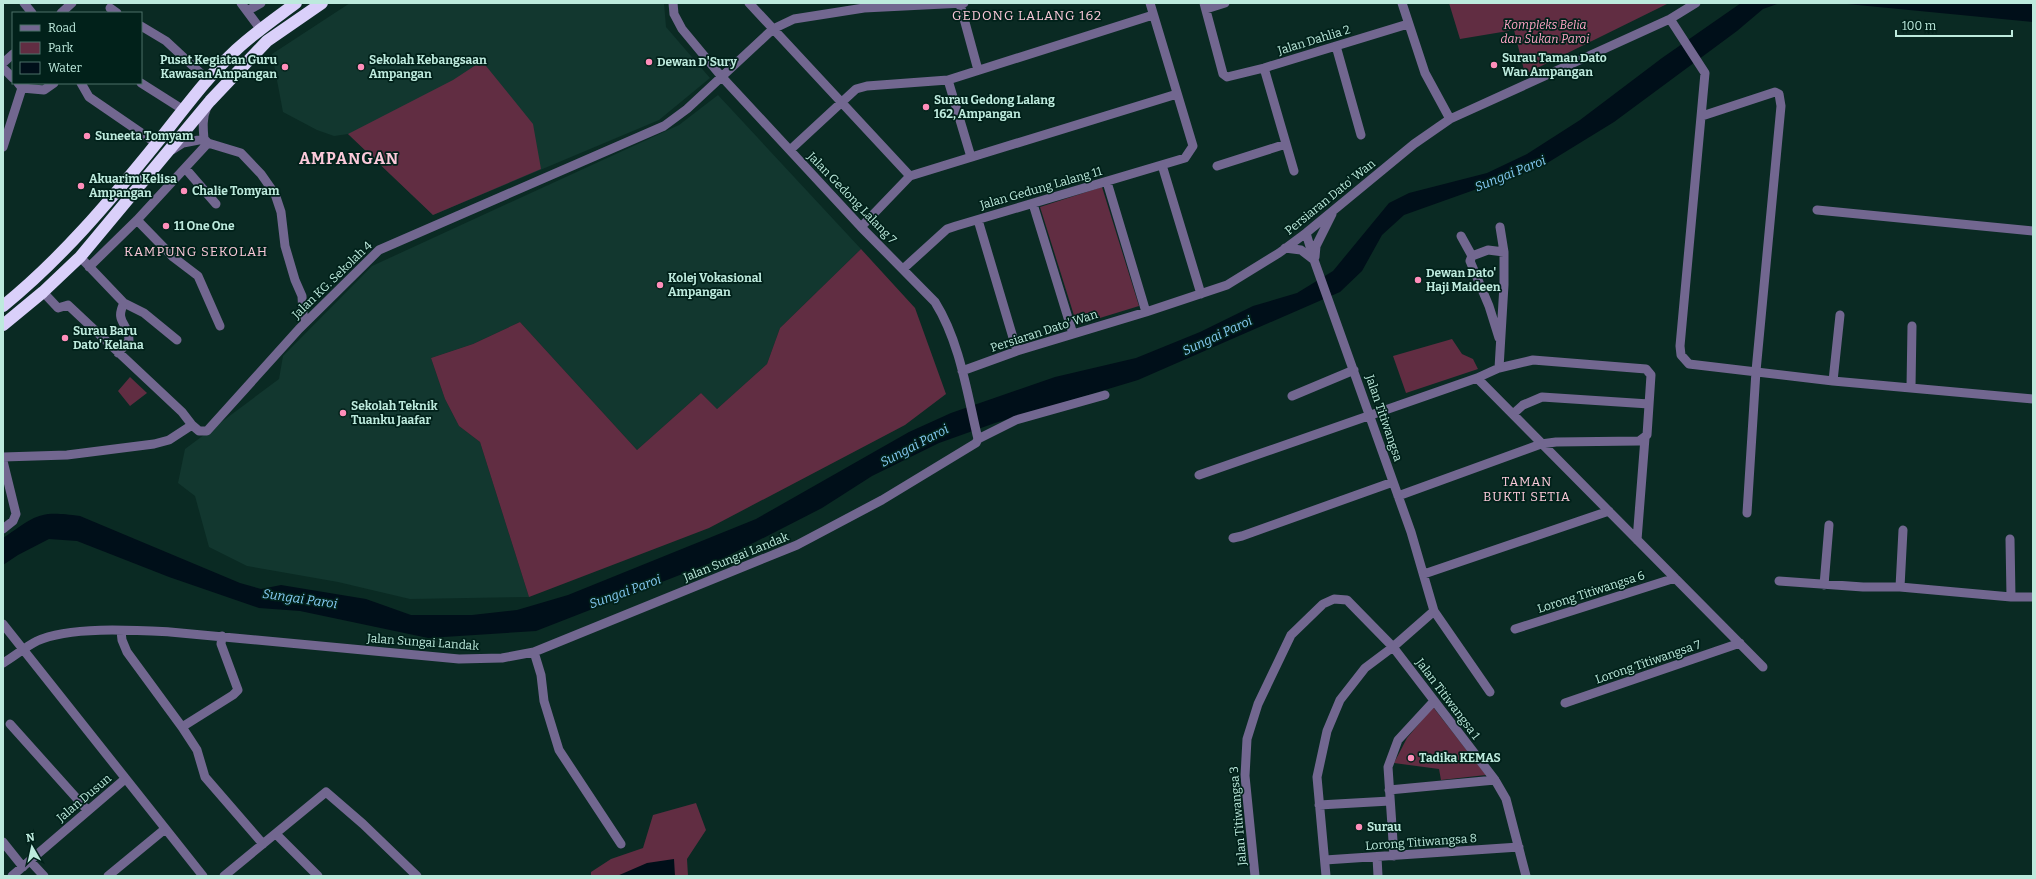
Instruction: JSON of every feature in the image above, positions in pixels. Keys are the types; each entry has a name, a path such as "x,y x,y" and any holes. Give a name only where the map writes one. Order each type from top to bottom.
{"highway":[{"path":"3,306 34,281 68,247 156,143 182,109 236,50 296,3"},
{"path":"3,325 44,292 80,257 210,101 267,41 322,3"}],"street":[{"path":"24,3 31,12"},
{"path":"62,12 72,3"},
{"path":"241,3 260,30"},
{"path":"248,11 261,3"},
{"name":"Jalan Gedong Lalang 7","path":"673,3 674,14 682,29 722,76 861,227 935,302 942,314 962,371 978,439"},
{"path":"749,3 910,176"},
{"path":"861,227 910,176 1177,94 1150,3"},
{"path":"1205,6 1225,3"},
{"path":"1402,3 1425,73 1450,119"},
{"name":"Persiaran Dato' Wan","path":"962,371 1017,351 1146,312 1202,294 1227,284 1306,234 1414,144 1450,119 1670,19 1696,3"},
{"path":"962,4 978,70"},
{"name":"Jalan KG. Sekolah 4","path":"192,425 199,431 207,431 306,322 379,250 664,126 687,109 773,29 794,19 864,8 962,4"},
{"name":"Jalan Dahlia 2","path":"1205,6 1223,74 1227,77 1264,68 1408,24"},
{"path":"790,150 856,89 867,86 948,80 1153,15"},
{"path":"1670,19 1705,73 1680,346 1681,356 1689,364 1833,381 2033,399"},
{"path":"142,27 166,40 208,80"},
{"path":"1336,46 1361,135"},
{"path":"3,63 12,55"},
{"path":"3,68 12,77"},
{"path":"1264,68 1294,171"},
{"path":"948,80 971,157"},
{"path":"3,148 20,85 44,90 53,84"},
{"path":"82,84 89,96 156,143"},
{"path":"142,84 182,109"},
{"path":"1702,116 1775,92 1779,94 1782,106 1756,371 1747,513"},
{"name":"Jalan Gedung Lalang 11","path":"903,269 948,230 1185,158 1193,146 1177,94"},
{"path":"89,267 137,220 185,168 206,141 204,114 210,101"},
{"path":"168,153 183,143 206,141 241,153 252,164 275,194 282,212 286,246 295,280 302,296 302,314 306,322"},
{"path":"1217,166 1286,144"},
{"path":"1162,165 1202,294"},
{"path":"185,168 216,204"},
{"path":"1107,182 1146,312"},
{"path":"1033,204 1073,334"},
{"path":"1817,210 2033,231"},
{"path":"1314,261 1316,246 1333,212"},
{"path":"137,220 173,257 198,276 220,326"},
{"path":"978,220 1017,351"},
{"path":"1498,368 1504,285 1504,252 1500,226"},
{"name":"Jalan Titiwangsa","path":"1306,234 1314,261 1398,496 1424,574 1434,611 1490,692"},
{"path":"1461,236 1472,256 1470,263 1489,306 1499,338"},
{"path":"1285,248 1301,250 1314,261"},
{"path":"1472,256 1488,250 1504,252"},
{"path":"80,257 124,303 144,313 177,340"},
{"path":"3,457 67,455 154,444 169,440 192,425 182,412 68,305 58,308 44,292"},
{"path":"118,353 129,341 128,329 120,319 120,311 124,303"},
{"path":"1833,381 1840,315"},
{"path":"1911,387 1912,326"},
{"path":"1199,475 1477,378 1498,368 1533,360 1646,369 1651,376 1637,540"},
{"path":"1292,396 1354,370"},
{"path":"1477,378 1763,667"},
{"name":"Jalan Sungai Landak","path":"3,663 38,641 57,636 121,631 158,631 222,636 459,659 502,658 534,652 798,545 921,478 976,443 978,439 1016,420 1105,395"},
{"path":"1513,414 1523,405 1542,397 1649,404"},
{"path":"1398,496 1542,444 1556,442 1639,441 1645,438"},
{"path":"3,461 16,514 13,521 3,529"},
{"path":"1234,538 1393,482"},
{"path":"1424,574 1609,511"},
{"path":"1824,585 1829,525"},
{"path":"1900,587 1903,530"},
{"path":"2010,539 2011,597"},
{"name":"Lorong Titiwangsa 6","path":"1515,629 1675,578"},
{"path":"1779,581 1824,585 1900,587 2011,597 2033,597"},
{"name":"Jalan Titiwangsa 3","path":"1255,876 1245,776 1247,739 1258,704 1291,635 1324,604 1334,599 1347,600 1393,647"},
{"path":"1326,876 1317,777 1328,732 1340,700 1365,668 1393,647 1434,611"},
{"path":"3,624 203,876"},
{"path":"121,631 122,640 127,652 182,727 196,750 205,777 263,844"},
{"path":"182,727 233,695 238,690 221,644 222,636"},
{"name":"Lorong Titiwangsa 7","path":"1565,703 1740,643"},
{"name":"Jalan Titiwangsa 1","path":"1393,647 1495,780 1506,798 1526,876"},
{"path":"534,652 541,675 544,701 559,750 620,844"},
{"path":"1394,856 1388,767 1398,740 1434,701"},
{"path":"10,724 88,811"},
{"name":"Jalan Dusun","path":"12,876 125,779"},
{"path":"1389,790 1495,780"},
{"path":"224,876 323,794 330,793 417,876"},
{"path":"1319,805 1390,801"},
{"path":"108,876 165,828"},
{"path":"276,834 318,876"},
{"path":"3,842 22,867"},
{"name":"Lorong Titiwangsa 8","path":"1325,860 1519,847"},
{"path":"1377,857 1378,876"},
{"path":"30,860 44,876"}],"shaded area":[{"path":"350,3 664,3 666,27 710,78 659,120 433,215 348,134 334,136 317,130 283,112 272,54"},
{"path":"718,95 861,249 780,328 767,364 717,409 701,393 637,450 520,322 473,344 431,358 445,399 459,426 480,442 529,597 410,599 338,582 247,566 209,547 195,496 178,483 185,449 279,379 283,356 372,266 679,125"}],"green space":[{"name":"Kompleks Belia dan Sukan Paroi","path":"1449,3 1669,3 1525,74 1514,30 1460,39"},
{"path":"482,61 533,124 541,169 433,215 348,134 453,80"},
{"path":"1102,187 1139,306 1077,325 1040,207"},
{"path":"861,249 915,308 946,394 905,425 709,528 529,597 480,442 459,426 445,399 431,358 473,344 520,322 637,450 701,393 717,409 767,364 780,328"},
{"path":"1452,339 1462,354 1473,359 1478,369 1406,393 1393,356"},
{"path":"130,377 147,393 130,406 118,391"},
{"path":"1433,707 1486,775 1441,780 1439,769 1394,763 1407,738"},
{"path":"696,803 706,830 687,859 688,876 591,876 591,872 611,859 643,848 653,815"}],"water":[{"name":"Sungai Paroi","path":"1741,3 1780,3 1763,9 1737,31 1614,122 1544,165 1404,215 1382,235 1362,271 1340,292 1138,380 995,423 939,443 872,476 822,508 726,557 536,631 428,638 300,611 259,608 169,577 77,541 49,539 18,555 3,565 3,538 23,524 38,516 46,514 66,514 80,516 240,583 261,589 281,585 366,599 411,615 472,615 517,610 568,595 756,519 909,432 951,413 1055,377 1136,358 1200,332 1253,306 1297,293 1333,271 1389,203 1409,193 1487,173 1527,154 1580,120 1662,58"},
{"path":"1837,3 2033,3 2033,22"},
{"path":"674,859 675,876 617,876 647,863"}],"place":[{"name":"Dewan D'Sury","path":"649,62"},
{"name":"Surau Taman Dato Wan Ampangan","path":"1494,65"},
{"name":"Pusat Kegiatan Guru Kawasan Ampangan","path":"285,67"},
{"name":"Sekolah Kebangsaan Ampangan","path":"361,67"},
{"name":"Surau Gedong Lalang 162, Ampangan","path":"926,107"},
{"name":"Suneeta Tomyam","path":"87,136"},
{"name":"Akuarim Kelisa Ampangan","path":"81,186"},
{"name":"Chalie Tomyam","path":"184,191"},
{"name":"11 One One","path":"166,226"},
{"name":"Dewan Dato' Haji Maideen","path":"1418,280"},
{"name":"Kolej Vokasional Ampangan","path":"660,285"},
{"name":"Surau Baru Dato' Kelana","path":"65,338"},
{"name":"Sekolah Teknik Tuanku Jaafar","path":"343,413"},
{"name":"Tadika KEMAS","path":"1411,758"},
{"name":"Surau","path":"1359,827"}],"district":[{"name":"GEDONG LALANG 162","path":"1027,15"},
{"name":"AMPANGAN","path":"349,158"},
{"name":"KAMPUNG SEKOLAH","path":"196,251"},
{"name":"TAMAN BUKTI SETIA","path":"1527,488"}]}
